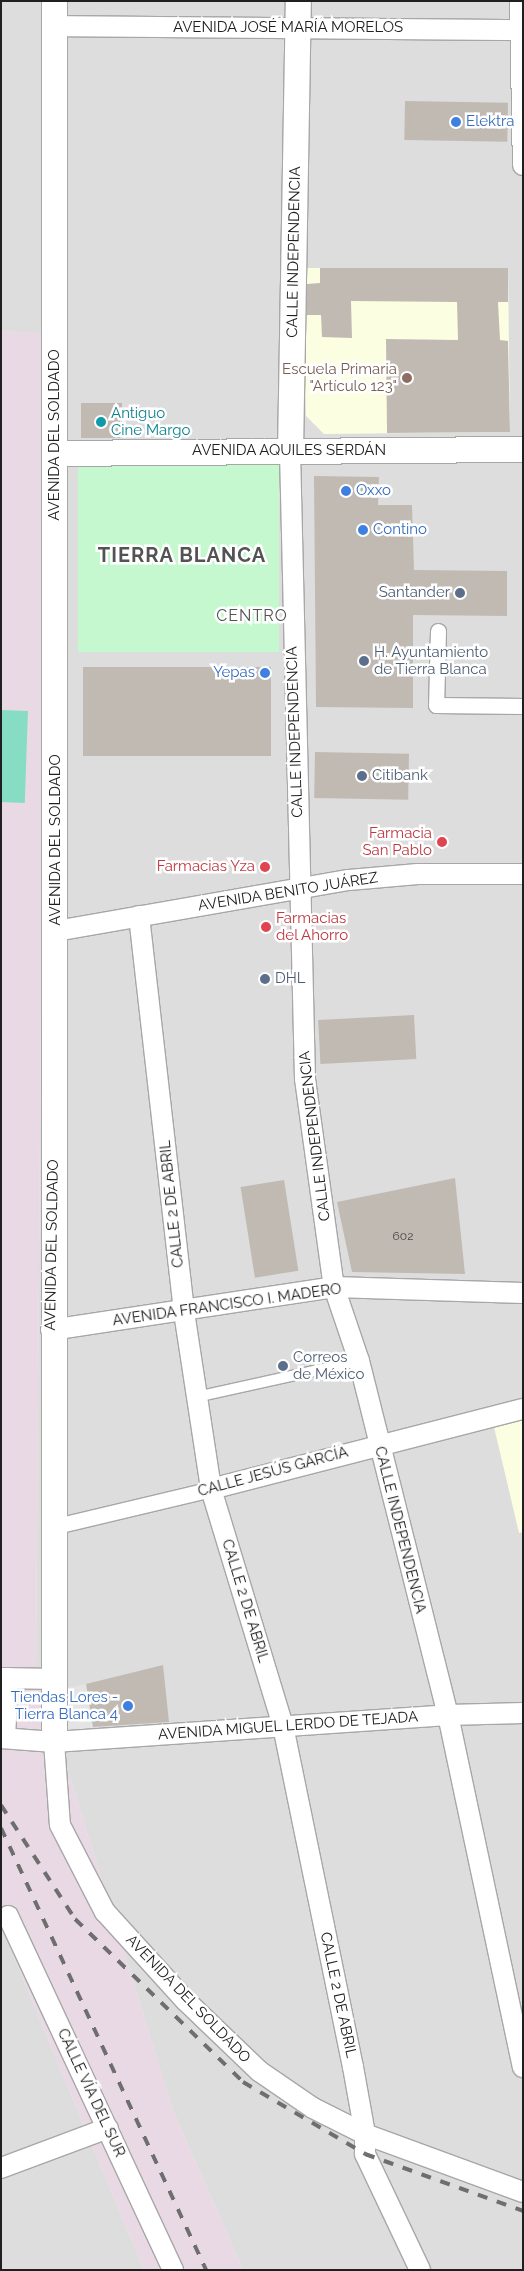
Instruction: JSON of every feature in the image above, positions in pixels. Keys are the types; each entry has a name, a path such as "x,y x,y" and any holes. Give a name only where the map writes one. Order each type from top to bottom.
{"street":[{"name":"AVENIDA DEL SOLDADO","path":"54,1 56,931 51,1330 54,1742 60,1825 105,1912 185,2000 258,2071 313,2108 365,2134 523,2192"},
{"name":"CALLE INDEPENDENCIA","path":"298,1 290,451 305,1079 334,1287 359,1361 378,1445 448,1715 523,2067"},
{"path":"520,1 523,165"},
{"name":"AVENIDA JOSÉ MARÍA MORELOS","path":"54,26 521,30"},
{"name":"AVENIDA AQUILES SERDÁN","path":"55,453 523,449"},
{"path":"438,631 436,705 523,706"},
{"name":"AVENIDA BENITO JUÁREZ","path":"56,931 300,887 418,874 523,874"},
{"name":"CALLE 2 DE ABRIL","path":"139,916 184,1312 211,1489 283,1726 365,2134 365,2154 420,2270"},
{"name":"AVENIDA FRANCISCO I. MADERO","path":"51,1330 184,1312 334,1287 523,1293"},
{"name":"CALLE JESÚS GARCÍA","path":"52,1527 211,1489 523,1409"},
{"path":"3,1738 5,1678 54,1680"},
{"name":"AVENIDA MIGUEL LERDO DE TEJADA","path":"3,1738 54,1742 448,1715 523,1713"},
{"name":"CALLE VÍA DEL SUR","path":"8,1916 173,2270"},
{"path":"1,2168 108,2128"}],"lane":[{"path":"196,1397 359,1361"}],"shaded area":[{"path":"1,1 523,1 523,2270 243,2270 173,2111 36,1667 46,334 1,331"},
{"name":"Escuela Primaria \"Artículo 123\"","path":"303,268 508,268 510,432 324,434 306,416"},
{"path":"1,331 46,333 36,1667 173,2111 243,2270 144,2270 1,1926"},
{"path":"523,1420 523,1532 519,1533 494,1427"},
{"path":"86,1684 94,1736 68,1739 65,1688"},
{"path":"1,1926 144,2270 1,2270"}],"green space":[{"path":"78,456 279,456 279,652 78,652"},
{"path":"1,710 28,711 25,803 1,802"}],"building":[{"name":"Elektra","path":"405,101 508,103 507,142 404,140"},
{"name":"Escuela Primaria \"Artículo 123\"","path":"320,268 508,268 508,302 498,302 500,340 508,341 510,432 387,433 386,339 458,340 457,302 351,301 352,338 322,337 321,315 307,315 307,284 320,283"},
{"name":"Antiguo Cine Margo","path":"81,403 122,403 122,438 81,438"},
{"path":"314,476 379,477 378,505 412,505 414,570 507,571 507,616 413,615 413,708 316,707"},
{"path":"83,667 271,667 271,756 83,756"},
{"name":"Citibank","path":"315,752 409,754 408,800 314,798"},
{"path":"414,1015 416,1059 320,1064 318,1020"},
{"path":"455,1178 465,1274 352,1272 337,1202"},
{"path":"284,1180 298,1271 255,1278 241,1187"},
{"name":"Tiendas Lores - Tierra Blanca 4","path":"163,1665 169,1722 93,1727 86,1684"}],"railway":[{"path":"1,1805 75,1919 243,2082 365,2154 523,2211"},
{"path":"1,1828 206,2270"}],"place":[{"name":"Elektra","path":"456,122"},
{"name":"Escuela Primaria \"Artículo 123\"","path":"407,378"},
{"name":"Antiguo Cine Margo","path":"101,422"},
{"name":"Oxxo","path":"346,491"},
{"name":"Contino","path":"363,530"},
{"name":"Santander","path":"460,593"},
{"name":"H. Ayuntamiento de Tierra Blanca","path":"364,661"},
{"name":"Yepas","path":"265,673"},
{"name":"Citibank","path":"362,776"},
{"name":"Farmacia San Pablo","path":"442,842"},
{"name":"Farmacias Yza","path":"265,867"},
{"name":"Farmacias del Ahorro","path":"266,927"},
{"name":"DHL","path":"265,979"},
{"name":"Correos de México","path":"283,1366"},
{"name":"Tiendas Lores - Tierra Blanca 4","path":"128,1706"}],"district":[{"name":"TIERRA BLANCA","path":"182,555"},
{"name":"CENTRO","path":"252,616"}]}
